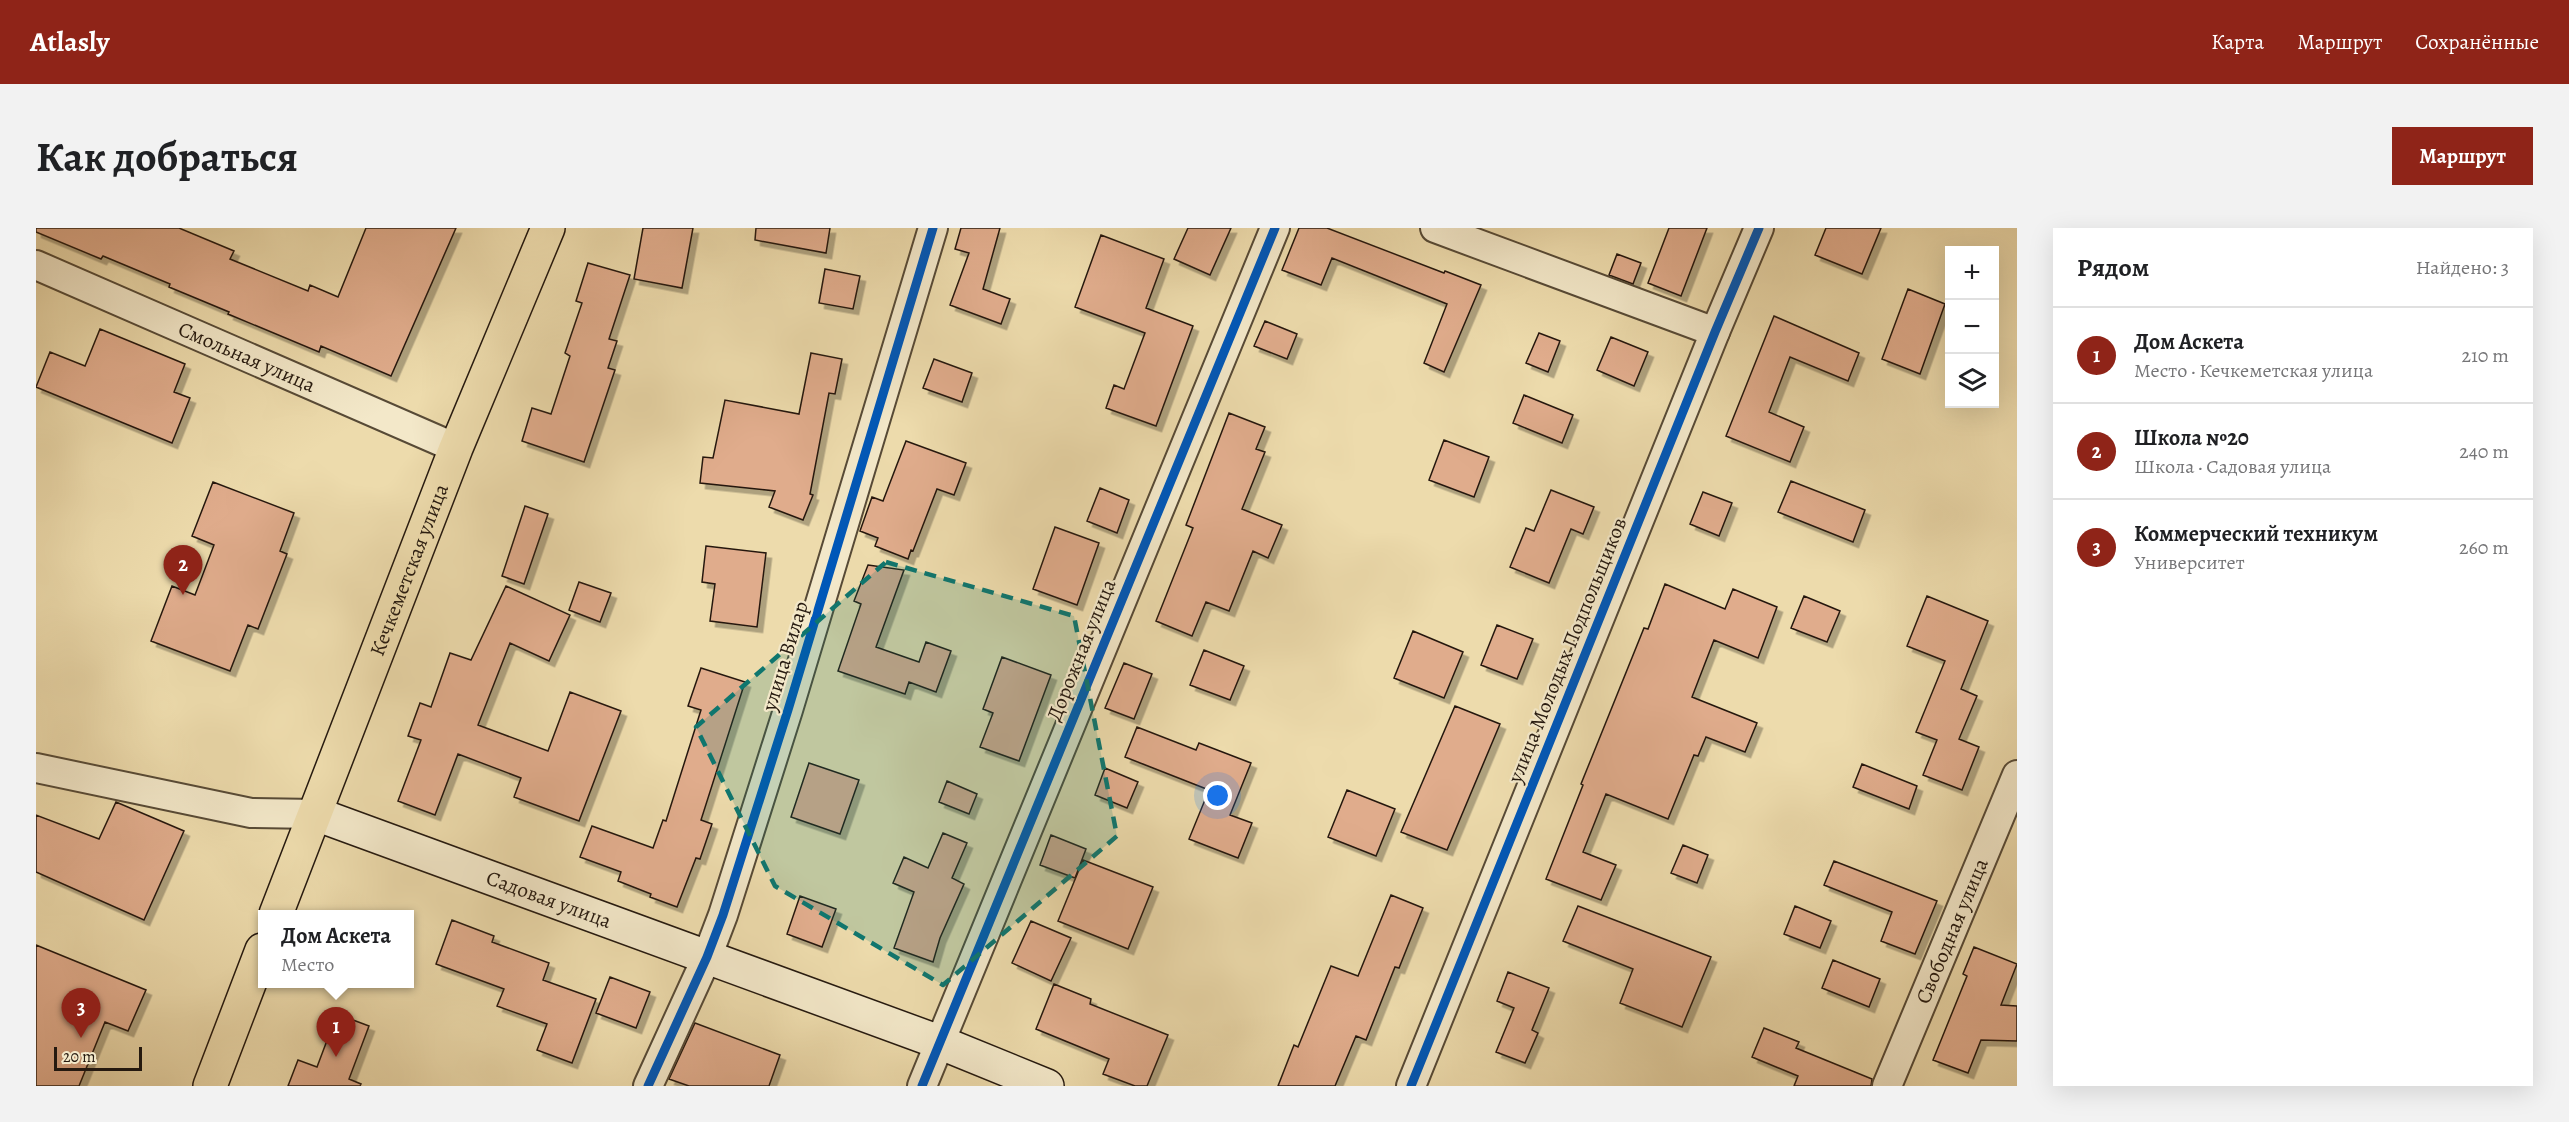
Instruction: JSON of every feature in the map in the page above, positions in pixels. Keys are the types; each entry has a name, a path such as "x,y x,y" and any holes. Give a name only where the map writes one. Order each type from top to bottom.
{"main road":[{"name":"Кечкеметская улица","path":"278,910 456,448 548,228"},
{"name":"Садовая улица","path":"316,814 939,1042 1047,1086"},
{"path":"210,1086 258,960"}],"street":[{"name":"улица Вилар","path":"648,1086 707,957 788,710 933,228"},
{"name":"Дорожная улица","path":"922,1086 1275,228"},
{"path":"1435,228 1715,332"},
{"name":"улица Молодых Подпольщиков","path":"1412,1086 1759,228"},
{"name":"Смольная улица","path":"36,266 456,448"},
{"name":"Садовая улица","path":"36,768 251,813 316,814"},
{"name":"Свободная улица","path":"1887,1086 2017,775"}],"highlighted area":[{"path":"886,562 1074,616 1117,836 943,985 775,886 696,727"}],"building":[{"path":"36,228 179,228 234,251 230,259 308,291 310,285 338,297 366,228 456,228 391,376 321,346 319,352 228,314 229,312 169,287 170,284 103,256 101,259 36,232"},
{"path":"643,228 693,228 682,288 634,279"},
{"path":"756,228 830,228 826,253 755,240"},
{"path":"961,228 1000,228 983,289 1010,299 1001,324 950,305 969,253 955,249"},
{"path":"1188,228 1231,228 1210,275 1174,259"},
{"path":"1299,228 1327,228 1481,285 1444,372 1424,363 1447,304 1332,258 1321,285 1282,270"},
{"path":"1669,228 1707,228 1681,296 1648,283"},
{"path":"1826,228 1881,228 1862,274 1815,255"},
{"path":"1101,235 1164,259 1146,308 1193,326 1156,426 1106,408 1114,385 1124,389 1145,333 1075,307"},
{"path":"1617,254 1641,263 1633,284 1609,275"},
{"path":"588,263 630,275 609,339 617,341 608,368 615,370 584,462 522,441 532,408 551,414 570,356 565,353 582,303 576,301"},
{"path":"825,269 860,276 853,309 819,303"},
{"path":"1908,289 1945,304 1920,374 1882,359"},
{"path":"1774,316 1859,353 1848,381 1790,357 1769,412 1804,427 1790,462 1726,436"},
{"path":"1265,321 1297,334 1287,359 1254,346"},
{"path":"100,329 185,364 174,392 190,398 172,443 36,387 50,352 85,366"},
{"path":"1539,333 1560,341 1548,372 1526,363"},
{"path":"1611,337 1648,352 1634,386 1597,370"},
{"path":"811,353 842,359 835,394 829,393 810,494 813,495 803,520 769,507 775,491 700,483 703,457 713,458 725,400 799,414"},
{"path":"934,359 972,373 962,402 923,388"},
{"path":"1524,395 1573,415 1562,443 1513,423"},
{"path":"1229,413 1265,427 1256,449 1265,452 1242,509 1282,525 1268,558 1253,551 1229,611 1206,602 1192,636 1156,621 1193,528 1186,525"},
{"path":"1444,440 1489,457 1474,497 1429,480"},
{"path":"906,441 966,463 954,495 937,489 908,559 875,546 878,538 860,531 872,497 883,501"},
{"path":"1791,481 1865,510 1853,542 1778,512"},
{"path":"213,482 294,513 280,551 287,554 258,629 248,625 230,671 151,641 172,586 195,595 214,545 192,536"},
{"path":"1100,488 1129,500 1117,533 1087,521"},
{"path":"1551,490 1594,507 1583,534 1571,529 1549,583 1510,567 1526,528 1534,531"},
{"path":"1703,492 1732,503 1719,536 1690,524"},
{"path":"525,506 548,514 524,584 502,576"},
{"path":"1055,527 1099,543 1077,605 1033,589"},
{"path":"706,546 766,553 757,627 710,621 715,584 702,582"},
{"path":"868,565 904,570 876,647 919,662 926,642 951,651 936,692 909,682 905,694 838,671 861,604 854,601"},
{"path":"579,582 611,593 600,622 569,610"},
{"path":"1665,584 1725,609 1733,589 1777,607 1758,658 1714,640 1692,697 1757,723 1745,752 1706,737 1698,756 1694,755 1668,819 1606,794 1583,852 1616,865 1601,900 1546,879 1583,785 1581,784 1644,628 1648,629"},
{"path":"506,586 570,615 549,661 510,643 478,725 548,751 570,692 621,711 579,821 514,797 521,778 458,754 435,815 398,801 421,740 408,736 420,703 431,707 450,653 471,660"},
{"path":"1804,596 1840,611 1827,642 1791,628"},
{"path":"1927,596 1988,621 1961,689 1977,696 1959,739 1979,747 1962,790 1923,775 1937,740 1916,732 1945,661 1907,646"},
{"path":"1497,625 1533,639 1517,679 1481,665"},
{"path":"1413,631 1463,652 1444,698 1394,678"},
{"path":"1204,650 1244,666 1230,700 1190,685"},
{"path":"1002,657 1051,675 1019,761 980,747 993,713 983,709"},
{"path":"1124,663 1152,674 1134,719 1105,708"},
{"path":"701,668 745,682 701,820 712,824 700,859 696,858 677,907 618,881 621,872 580,857 592,826 653,848 663,820 666,821 701,710 688,706"},
{"path":"1455,706 1500,724 1447,850 1401,832"},
{"path":"1137,727 1196,750 1199,743 1251,763 1230,815 1252,823 1238,858 1189,839 1209,790 1125,757"},
{"path":"809,763 859,780 840,834 791,817"},
{"path":"1862,764 1917,786 1909,809 1853,787"},
{"path":"1105,768 1138,782 1127,808 1095,795"},
{"path":"947,781 977,794 969,814 939,802"},
{"path":"1347,790 1395,809 1376,856 1328,837"},
{"path":"116,802 184,831 144,920 36,872 36,815 99,839"},
{"path":"943,833 967,843 952,878 964,884 940,938 933,962 894,948 914,892 893,883 904,857 928,868"},
{"path":"1051,835 1086,849 1075,878 1040,865"},
{"path":"1683,845 1708,855 1697,883 1671,873"},
{"path":"1083,860 1153,887 1128,949 1058,921"},
{"path":"1834,861 1937,901 1915,954 1881,941 1892,912 1824,885"},
{"path":"1391,895 1423,908 1399,968 1395,967 1366,1040 1356,1036 1335,1086 1278,1086 1294,1045 1298,1047 1331,966 1358,976"},
{"path":"800,896 836,909 822,947 787,934"},
{"path":"1578,906 1711,957 1682,1027 1620,1003 1633,969 1563,941"},
{"path":"1795,906 1831,921 1820,948 1784,934"},
{"path":"452,920 494,936 492,942 549,963 543,980 596,999 572,1063 537,1050 547,1024 497,1006 504,989 436,964"},
{"path":"1031,921 1071,938 1051,981 1012,963"},
{"path":"36,945 146,990 128,1031 105,1022 79,1086 36,1086"},
{"path":"1974,947 2017,964 2001,1005 2017,1006 2017,1041 1981,1040 1968,1073 1933,1060 1967,976 1963,974"},
{"path":"1833,960 1880,979 1869,1007 1822,988"},
{"path":"1508,972 1549,988 1532,1030 1538,1033 1525,1063 1496,1052 1514,1008 1497,1001"},
{"path":"610,977 650,992 636,1028 596,1013"},
{"path":"1054,984 1091,999 1090,1004 1168,1035 1147,1086 1135,1086 1103,1074 1109,1059 1036,1029"},
{"path":"337,1014 369,1026 349,1079 361,1084 360,1086 288,1086 298,1060 317,1067"},
{"path":"695,1023 780,1055 769,1086 689,1086 669,1079"},
{"path":"1764,1028 1799,1042 1796,1048 1872,1079 1871,1086 1794,1086 1798,1076 1752,1057"}],"cycle path":[{"path":"648,1086 707,957 723,915 788,710 933,228"},
{"path":"922,1086 1275,228"},
{"path":"1411,1086 1759,228"}],"place":[{"name":"Школа №20","path":"183,595"},
{"name":"Коммерческий техникум","path":"81,1038"},
{"name":"Дом Аскета","path":"336,1057"}]}
